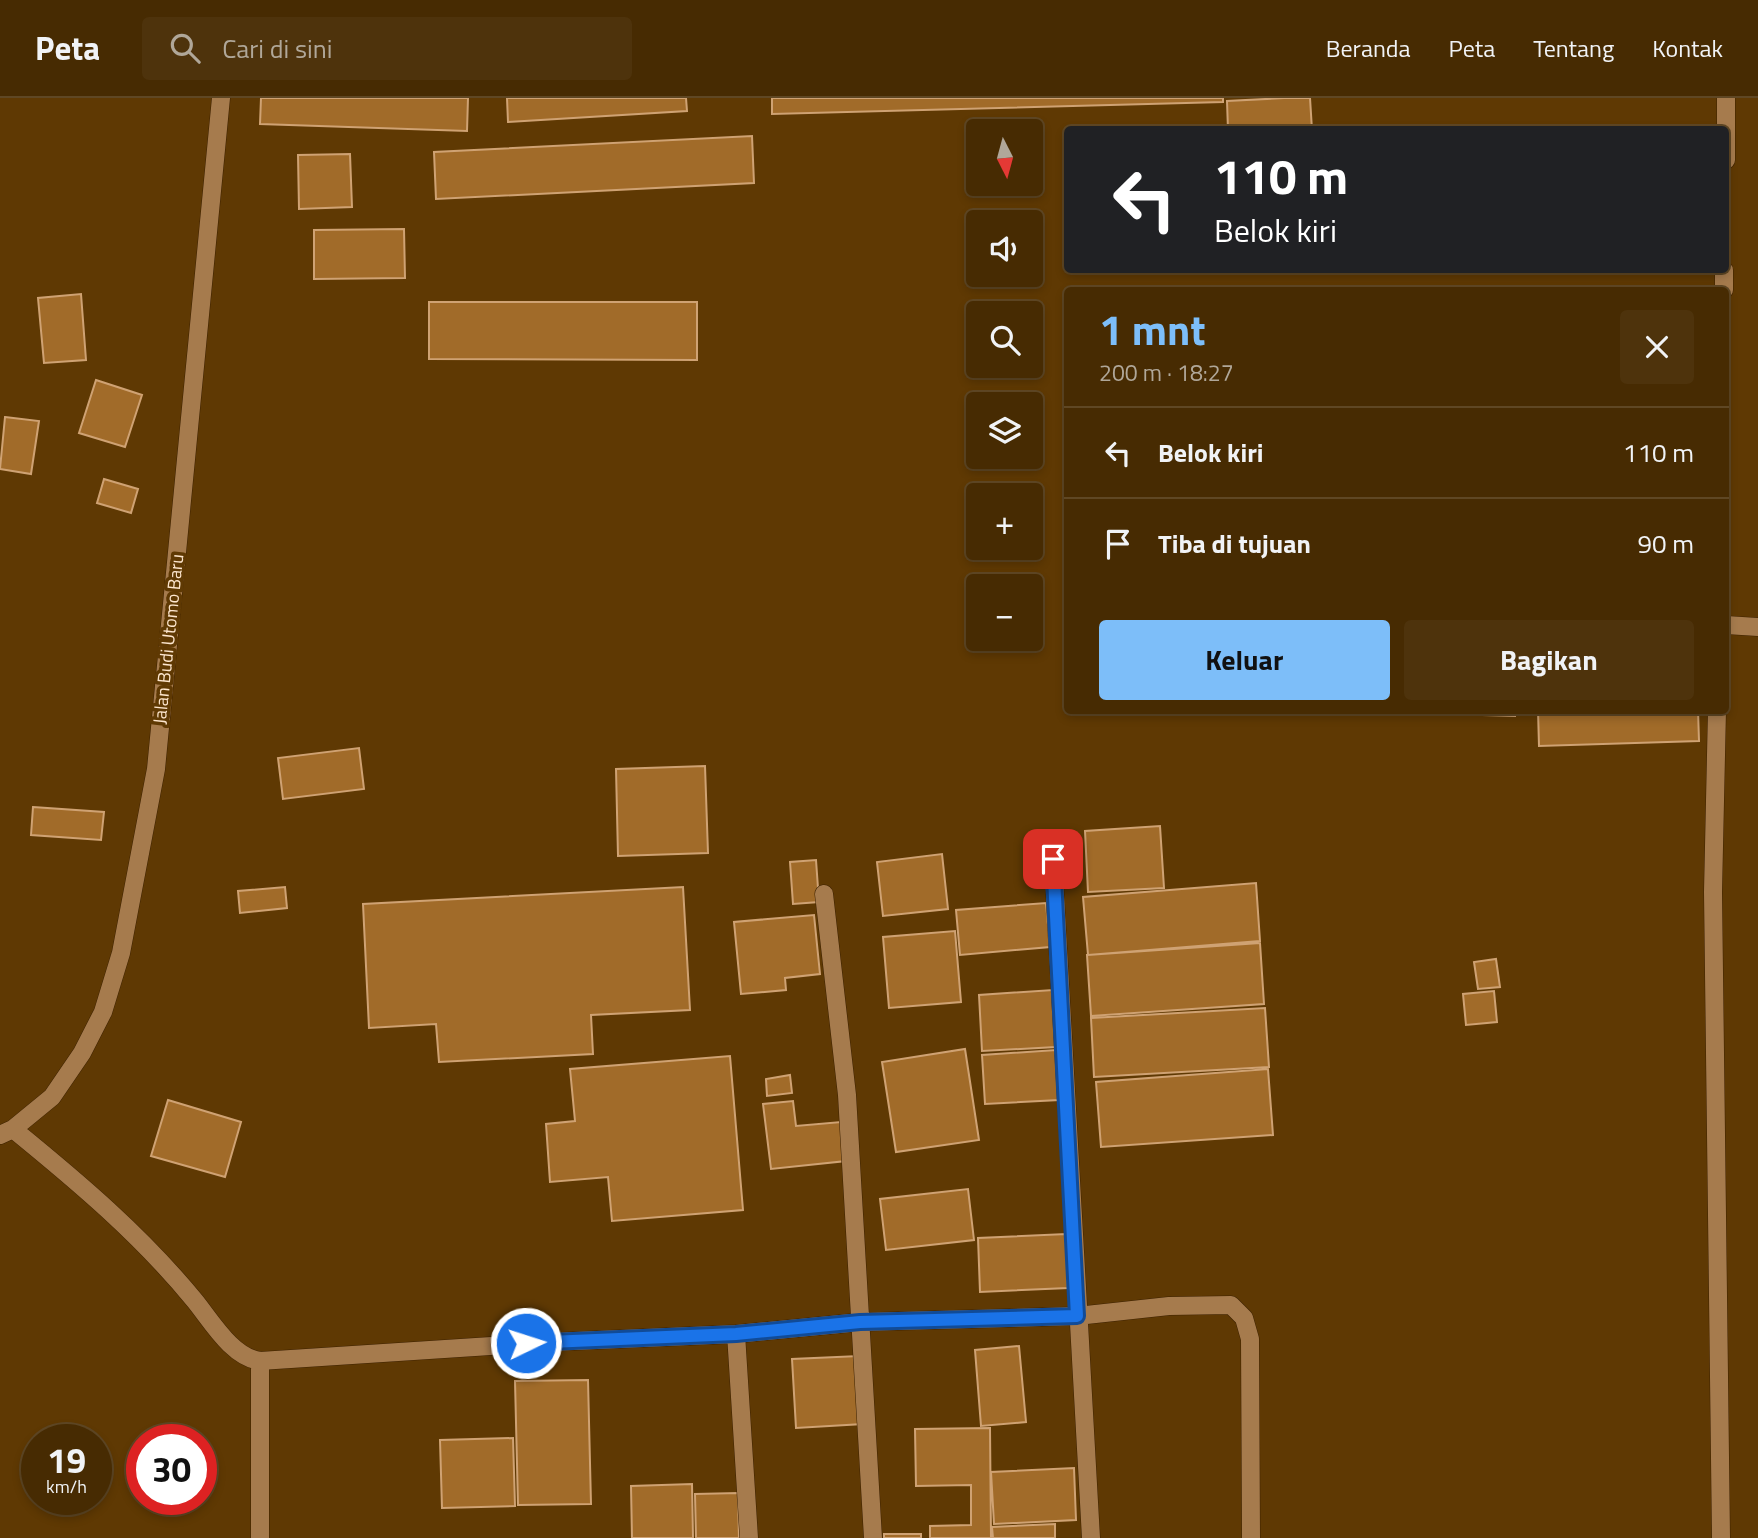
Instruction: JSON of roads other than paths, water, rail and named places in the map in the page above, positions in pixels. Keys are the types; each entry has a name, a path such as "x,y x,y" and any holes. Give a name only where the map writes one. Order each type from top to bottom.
{"street":[{"name":"Jalan Budi Utomo Baru","path":"6,1132 52,1097 82,1053 103,1012 121,953 156,769 221,98"},
{"path":"1726,98 1726,126"},
{"path":"1729,625 1758,627"},
{"path":"1717,714 1713,892 1721,1538"},
{"path":"1053,859 1091,1538"},
{"path":"824,894 846,1095 873,1538"},
{"path":"6,1132 137,1236 242,1355 260,1361 551,1342 736,1334 860,1322 1077,1316 1169,1306 1231,1305 1244,1318 1250,1339 1251,1538"},
{"path":"736,1334 749,1538"},
{"path":"260,1361 260,1538"}]}
